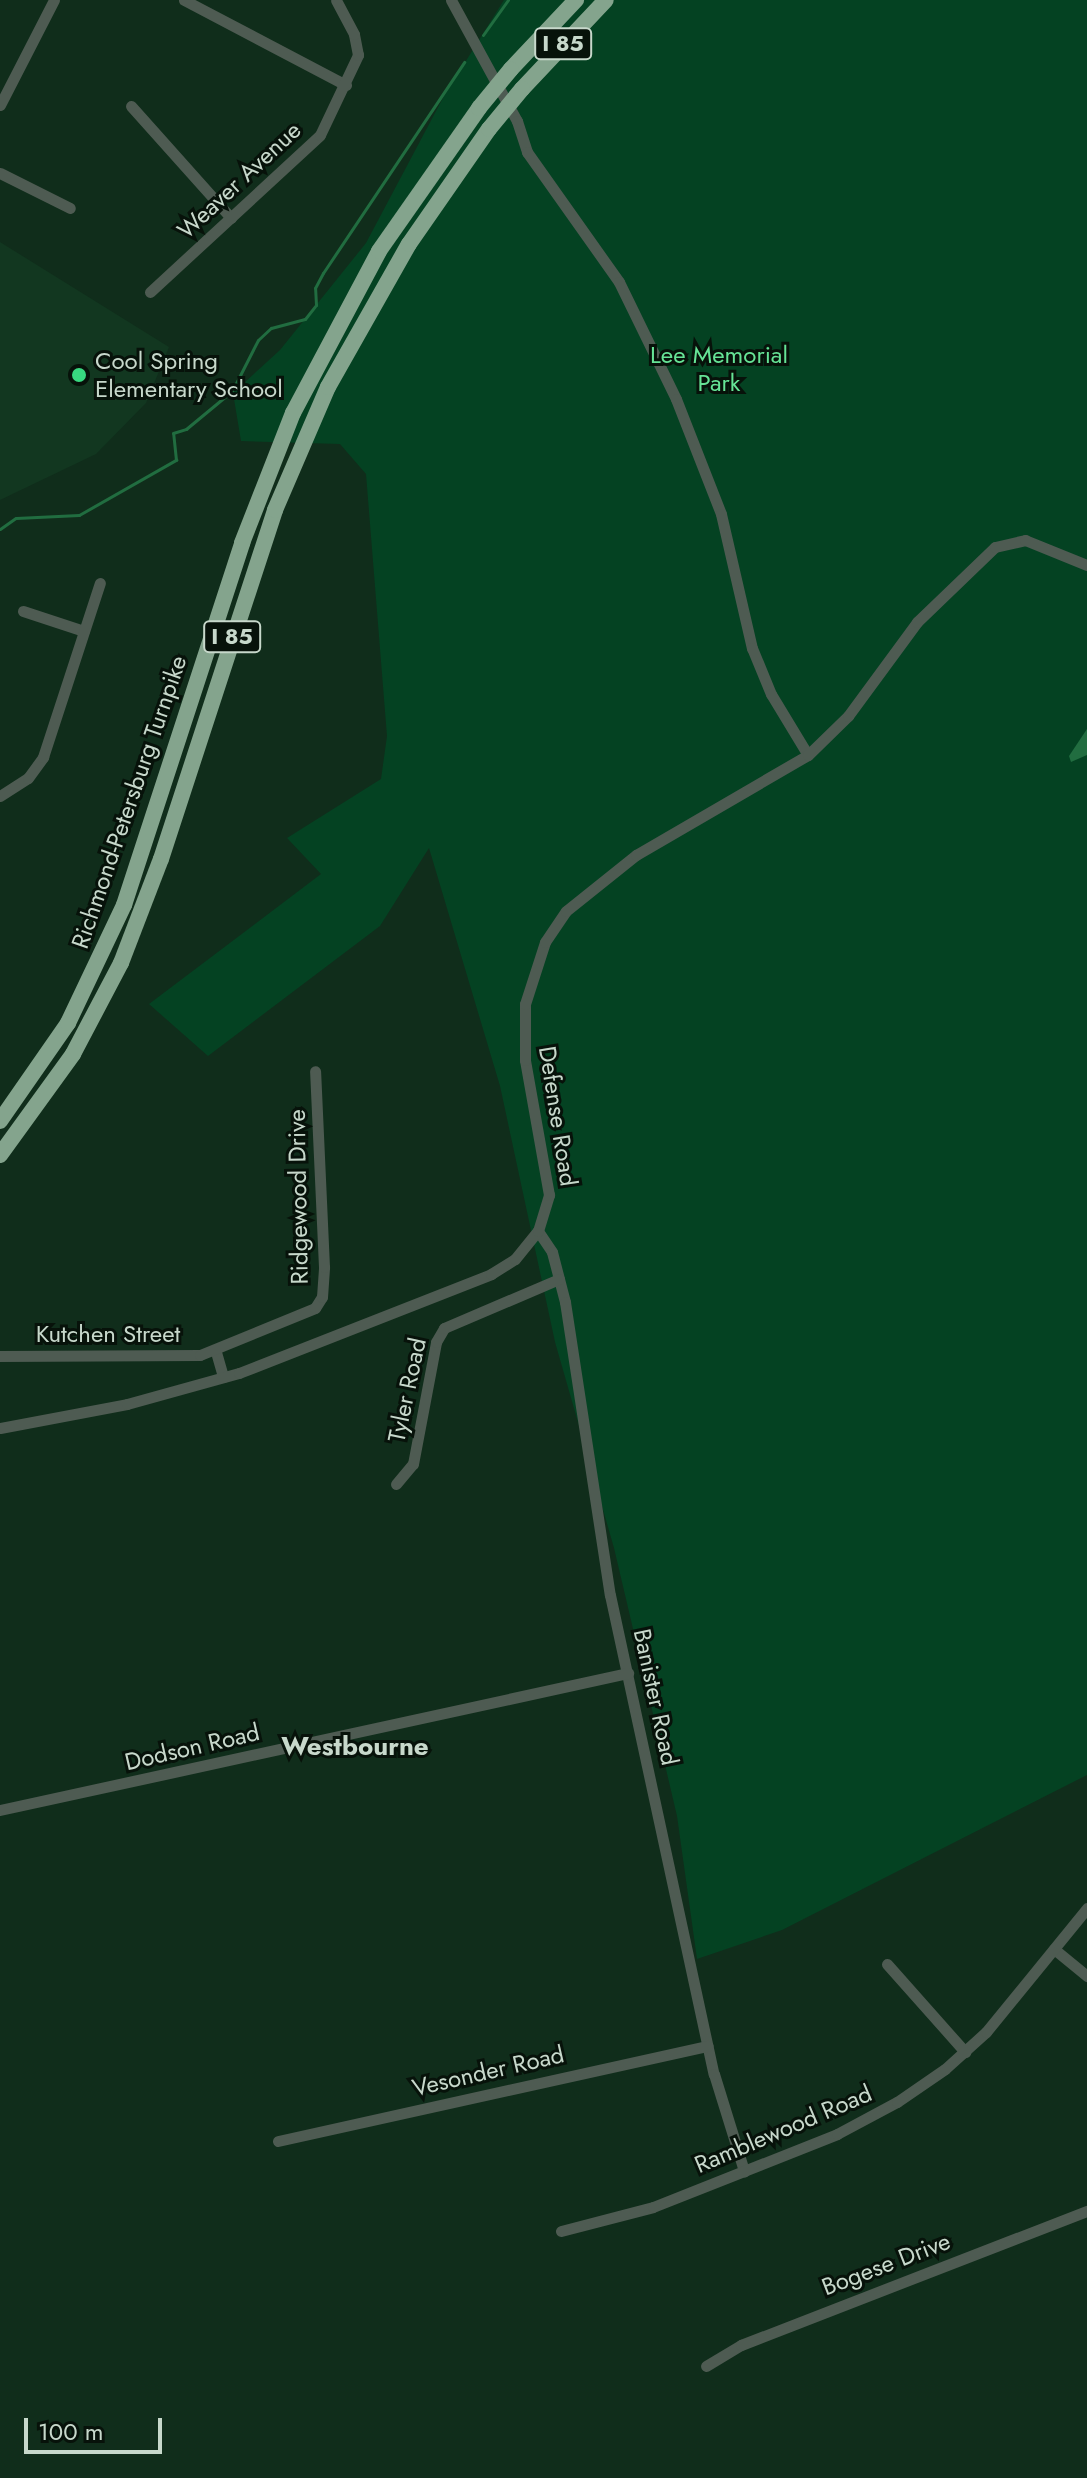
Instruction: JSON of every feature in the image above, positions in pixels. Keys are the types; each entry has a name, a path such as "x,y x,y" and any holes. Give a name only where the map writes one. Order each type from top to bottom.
{"highway":[{"name":"Richmond-Petersburg Turnpike","path":"0,1121 68,1023 119,917 242,543 293,413 379,251 479,108 576,0"},
{"name":"Richmond-Petersburg Turnpike","path":"0,1155 73,1054 121,963 161,859 271,521 328,387 409,244 489,129 522,89 606,0"}],"street":[{"path":"0,105 54,0"},
{"path":"184,0 346,85"},
{"name":"Weaver Avenue","path":"150,292 314,143 346,85 357,45 336,0"},
{"path":"451,0 517,121 542,178 619,282 676,399 721,514 752,648 771,694 808,755"},
{"path":"131,106 231,218"},
{"path":"0,173 70,208"},
{"name":"Defense Road","path":"0,1428 127,1404 223,1377 491,1274 515,1259 538,1231 549,1195 523,1030 529,985 550,934 576,900 610,873 808,755 848,716 917,622 995,547 1025,540 1087,565"},
{"path":"0,796 28,778 43,757 100,583"},
{"path":"23,611 84,631"},
{"name":"Ridgewood Drive","path":"216,1352 312,1310 322,1297 322,1141 315,1071"},
{"name":"Banister Road","path":"538,1231 552,1252 559,1279 587,1421 606,1569 708,2046 744,2171"},
{"name":"Tyler Road","path":"396,1484 413,1464 436,1342 444,1328 559,1279"},
{"path":"216,1352 223,1377"},
{"name":"Kutchen Street","path":"0,1356 160,1357 216,1352"},
{"name":"Dodson Road","path":"0,1810 628,1673"},
{"name":"Ramblewood Road","path":"561,2231 653,2207 744,2171 867,2119 922,2087 965,2052 1087,1908"},
{"path":"1054,1949 1087,1976"},
{"path":"887,1964 965,2052"},
{"name":"Vesonder Road","path":"278,2141 708,2046"},
{"name":"Bogese Drive","path":"706,2366 741,2345 1087,2211"}],"shaded area":[{"name":"Cool Spring Elementary School","path":"0,242 169,347 146,403 96,454 0,500"},
{"path":"1087,729 1087,755 1071,762 1069,756"}],"green space":[{"name":"Lee Memorial Park","path":"504,0 1087,0 1087,1775 782,1930 697,1959 677,1816 614,1548 555,1342 500,1086 429,848 380,926 208,1056 149,1004 321,874 287,838 381,779 387,736 366,474 340,444 241,441 233,393 280,350 366,243 444,96"}],"waterway":[{"path":"483,35 508,0"},
{"path":"0,529 16,518 79,515 176,460 173,433 186,429 232,391 258,340 271,328 305,319 316,305 315,288 323,273 464,62"}],"place":[{"name":"Cool Spring Elementary School","path":"79,375"}],"district":[{"name":"Westbourne","path":"355,1747"}]}
